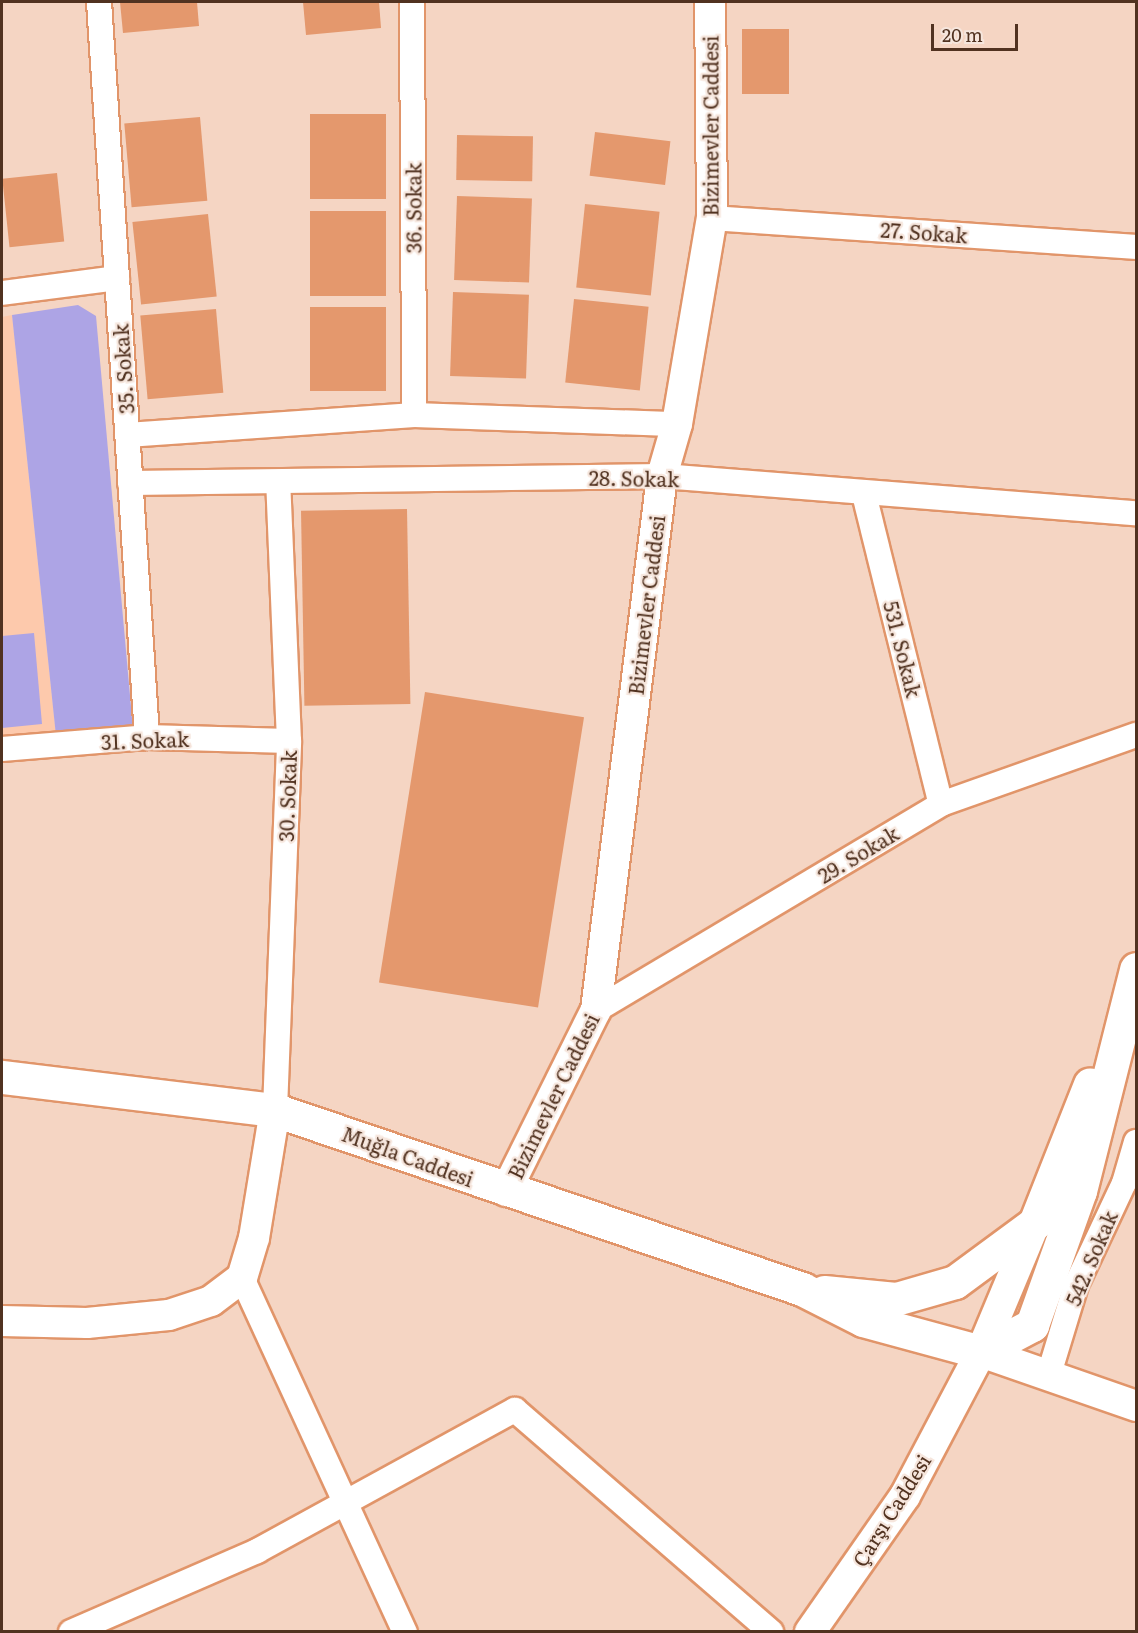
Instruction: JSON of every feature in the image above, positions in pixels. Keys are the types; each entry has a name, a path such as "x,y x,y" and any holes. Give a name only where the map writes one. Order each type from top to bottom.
{"main road":[{"path":"1035,1223 1137,967"},
{"path":"981,1352 1032,1325 1080,1191 1137,967"},
{"name":"Muğla Caddesi","path":"2,1077 274,1110 506,1191 802,1289 863,1320 981,1352"},
{"name":"Muğla Caddesi","path":"802,1289 896,1299 955,1282 1035,1223"}],"street":[{"name":"35. Sokak","path":"99,2 147,736"},
{"name":"36. Sokak","path":"412,2 414,416"},
{"name":"Bizimevler Caddesi","path":"506,1191 596,1010 662,476 678,424 712,218 710,2"},
{"name":"27. Sokak","path":"712,218 1137,247"},
{"path":"2,293 117,278"},
{"path":"127,435 414,416 678,424"},
{"name":"28. Sokak","path":"130,483 662,476 864,494 1137,513"},
{"name":"30. Sokak","path":"274,1110 289,741 278,482"},
{"name":"531. Sokak","path":"864,494 941,804"},
{"name":"29. Sokak","path":"596,1010 941,804 1137,735"},
{"name":"31. Sokak","path":"2,749 147,736 289,741"},
{"path":"2,1321 87,1323 169,1315 211,1301 242,1278 254,1238 274,1110"},
{"name":"542. Sokak","path":"1049,1374 1076,1285 1124,1183 1137,1142"},
{"name":"Çarşı Caddesi","path":"810,1632 905,1496 981,1352 1035,1223"},
{"path":"242,1278 405,1632"},
{"path":"981,1352 1137,1406"},
{"path":"86,1629 257,1551 344,1500 515,1410 771,1632"}],"shaded area":[{"path":"78,305 96,316 133,729 56,736 12,315"},
{"path":"12,315 56,736 2,741 2,317"},
{"path":"34,633 42,724 2,728 2,636"}],"building":[{"path":"120,2 197,2 199,26 123,33"},
{"path":"303,2 379,2 381,28 306,35"},
{"path":"742,29 789,29 789,94 742,94"},
{"path":"310,114 386,114 386,199 310,199"},
{"path":"200,117 207,201 132,207 124,124"},
{"path":"595,132 670,141 665,185 590,176"},
{"path":"457,135 533,136 532,181 456,180"},
{"path":"57,173 64,242 10,247 2,179"},
{"path":"457,196 532,199 529,283 454,280"},
{"path":"585,204 660,212 651,295 576,288"},
{"path":"310,211 386,211 386,296 310,296"},
{"path":"208,214 217,297 141,304 132,222"},
{"path":"453,292 529,295 526,379 450,376"},
{"path":"574,299 649,307 640,390 565,383"},
{"path":"310,307 386,307 386,391 310,391"},
{"path":"216,309 223,393 148,399 140,316"},
{"path":"407,509 410,704 304,706 301,511"},
{"path":"425,692 584,717 538,1008 379,982"}]}
